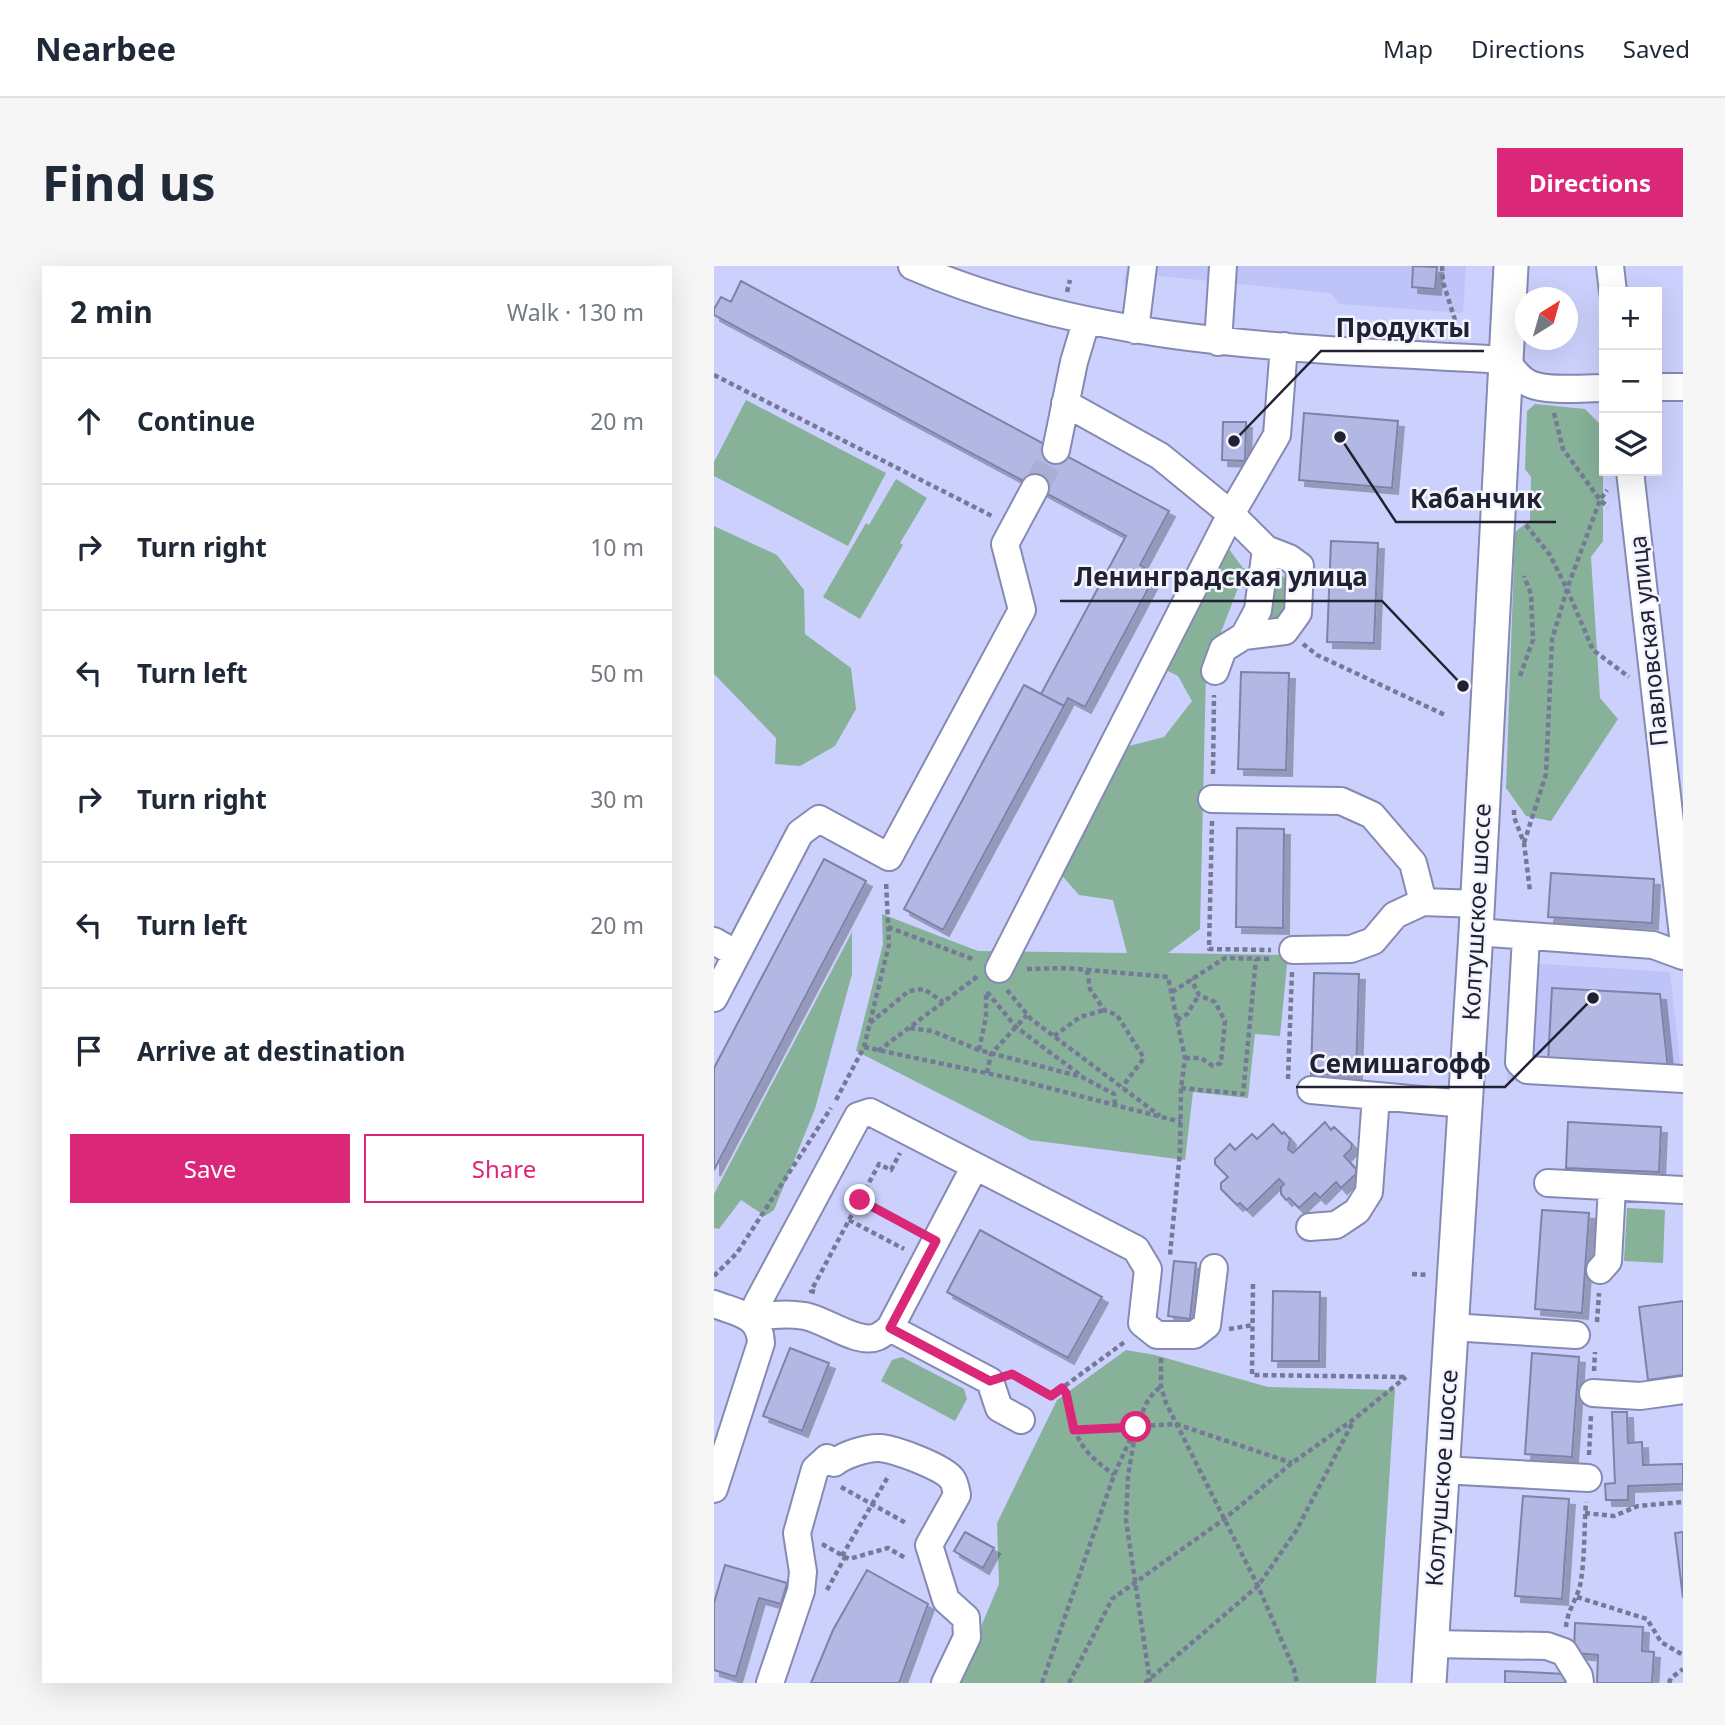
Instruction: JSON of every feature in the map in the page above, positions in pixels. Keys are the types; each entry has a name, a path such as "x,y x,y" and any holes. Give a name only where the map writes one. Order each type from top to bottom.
{"main road":[{"name":"Колтушское шоссе","path":"1429,1683 1477,918 1511,266"}],"street":[{"path":"912,266 952,284 1086,322 1218,342 1506,360 1516,375 1530,385 1599,388"},
{"path":"1135,330 1143,266"},
{"path":"1218,342 1223,266"},
{"path":"1611,266 1613,287"},
{"path":"1056,450 1074,362 1086,322"},
{"path":"992,978 1231,514 1277,436 1284,346"},
{"path":"1662,387 1683,387"},
{"path":"1065,403 1160,456 1231,514 1266,548 1300,566 1298,613 1285,631 1244,636 1223,649 1215,671"},
{"name":"Павловская улица","path":"1622,476 1637,532 1683,936"},
{"path":"714,998 800,833 819,820 890,857 1022,610 1005,544 1035,488"},
{"path":"1244,636 1258,610 1266,548"},
{"path":"1212,799 1341,802 1373,814 1413,863 1423,902"},
{"path":"1293,955 1351,949 1373,941 1395,915 1423,902 1477,918 1526,937 1653,946 1683,957"},
{"path":"1526,937 1519,1062 1527,1070 1683,1079"},
{"path":"714,941 737,954"},
{"path":"1311,1090 1465,1104"},
{"path":"1310,1227 1336,1226 1357,1210 1368,1192 1376,1096"},
{"path":"714,1489 756,1331 757,1304 858,1116 870,1112 1136,1249 1148,1269 1152,1329 1194,1335 1207,1325 1214,1268"},
{"path":"756,1331 776,1313 810,1318 855,1337 875,1338 890,1328 975,1166"},
{"path":"1548,1183 1683,1190"},
{"path":"1600,1270 1608,1261 1612,1187"},
{"path":"714,1304 756,1331"},
{"path":"1451,1327 1576,1335"},
{"path":"890,1328 990,1381 999,1408 1021,1420"},
{"path":"1593,1393 1640,1395 1683,1390"},
{"path":"770,1683 802,1591 803,1572 797,1533 815,1469 827,1458 834,1464 840,1458 880,1448 941,1469 953,1481 957,1495 929,1545 946,1600 966,1618 967,1637 946,1683"},
{"path":"1442,1470 1588,1478"},
{"path":"1432,1644 1547,1646 1564,1652 1579,1676 1580,1683"}],"path":[{"path":"1442,266 1443,282 1455,320"},
{"path":"714,375 1014,527"},
{"path":"1551,402 1563,449 1600,500 1637,532"},
{"path":"1524,843 1546,774 1552,640 1600,500 1622,476"},
{"path":"1519,516 1550,555 1593,650 1656,698"},
{"path":"1518,679 1533,640 1531,594 1523,573"},
{"path":"1285,631 1317,655 1445,715"},
{"path":"1215,671 1209,949 1293,955"},
{"path":"1514,803 1514,817 1524,843 1530,891"},
{"path":"714,1276 737,1253 844,1088 864,1047 889,944 885,870 890,857"},
{"path":"888,927 992,978 1007,990 1027,1015 1160,1116"},
{"path":"1172,992 1224,958 1293,955"},
{"path":"1293,955 1288,1088 1311,1090"},
{"path":"1181,1088 1243,1094 1256,958"},
{"path":"1087,970 1090,989 1104,1010 1117,1015 1144,1058 1123,1088 1114,1094"},
{"path":"878,1051 980,975 992,978 1087,970 1168,977 1185,1058 1181,1088 1180,1152 1170,1256"},
{"path":"992,978 1016,1027 1083,1077 1114,1094"},
{"path":"979,1050 992,978"},
{"path":"1185,1058 1201,1058 1213,1066 1222,1063 1225,1021 1215,1002 1199,995 1191,979"},
{"path":"870,1023 909,991 924,989 943,1002"},
{"path":"1177,1020 1187,1014 1199,995"},
{"path":"1054,1036 1080,1017 1104,1010"},
{"path":"987,1073 991,1054 1027,1015"},
{"path":"909,1028 932,1031 991,1054 1083,1077"},
{"path":"864,1047 987,1073 1181,1122"},
{"path":"1114,1094 1115,1105"},
{"path":"810,1318 822,1296 811,1290 879,1164 891,1170 911,1133"},
{"path":"860,1200 931,1251"},
{"path":"849,1220 931,1251"},
{"path":"1069,1683 1112,1599 1223,1520 1292,1463 1354,1419 1406,1377 1252,1375 1253,1284"},
{"path":"990,1381 1012,1374 1051,1396 1125,1343 1152,1329 1166,1403 1258,1586 1294,1668 1297,1683"},
{"path":"1042,1683 1114,1475 1147,1402 1161,1387"},
{"path":"1062,1388 1066,1393 1074,1430 1086,1453 1114,1475"},
{"path":"1148,1682 1258,1586 1296,1531 1354,1419"},
{"path":"1074,1430 1176,1424 1292,1463"},
{"path":"1136,1427 1128,1476 1126,1520 1148,1682"},
{"path":"842,1556 901,1455"},
{"path":"834,1483 906,1523"},
{"path":"1585,1513 1614,1517 1638,1506 1683,1502"},
{"path":"849,1559 888,1548 939,1576"},
{"path":"1564,1652 1566,1619 1577,1597 1582,1578"},
{"path":"1577,1597 1647,1619 1661,1642 1683,1655"},
{"path":"1669,1683 1671,1678 1683,1669"}],"shaded area":[{"path":"1127,266 1466,266 1463,313 1340,304 1330,293 1150,275 1123,284"},
{"path":"1512,962 1670,972 1683,1091 1507,1081"}],"green space":[{"path":"746,400 886,473 848,546 714,476 714,462"},
{"path":"1535,404 1585,409 1599,423 1599,476 1603,476 1603,541 1591,557 1600,698 1618,719 1551,821 1526,816 1506,788 1515,532 1530,520 1531,477 1525,469 1527,411"},
{"path":"896,479 927,498 860,619 823,597 866,523 869,525"},
{"path":"714,526 777,555 804,590 805,634 851,668 856,709 835,746 800,766 775,764 776,738 714,674"},
{"path":"1225,544 1243,568 1279,573 1292,585 1281,624 1268,625 1251,588 1238,588 1206,671 1200,929 1168,953 1288,955 1280,1036 1255,1034 1248,1098 1193,1092 1185,1160 1030,1140 856,1051 883,944 882,914 978,951 1127,953 1113,900 1079,895 1058,871 1121,748 1164,737 1192,701 1178,676 1162,668"},
{"path":"852,932 852,974 815,1109 774,1210 765,1216 741,1200 719,1229 714,1228 714,1194"},
{"path":"1627,1208 1665,1210 1663,1263 1624,1261"},
{"path":"1126,1350 1155,1355 1268,1387 1395,1390 1376,1683 957,1683 999,1584 997,1523 1057,1400"},
{"path":"902,1357 964,1389 967,1399 955,1421 881,1381 892,1360"}],"building":[{"path":"1413,266 1437,267 1435,289 1412,287"},
{"path":"741,281 1169,511 1140,565 1156,574 1085,707 1068,698 1064,706 1041,694 1126,536 714,315 714,309 721,297 731,302"},
{"path":"1304,413 1398,421 1392,488 1299,480"},
{"path":"1223,422 1246,422 1245,461 1222,460"},
{"path":"1331,541 1378,543 1374,643 1327,642"},
{"path":"1241,672 1289,673 1286,770 1238,769"},
{"path":"1024,685 1064,706 943,930 904,909"},
{"path":"1237,828 1284,829 1283,928 1236,927"},
{"path":"824,859 866,881 714,1170 714,1068"},
{"path":"1551,873 1654,879 1652,923 1548,917"},
{"path":"1314,973 1359,974 1356,1075 1311,1074"},
{"path":"1552,988 1660,994 1668,1070 1548,1063"},
{"path":"1325,1122 1331,1130 1334,1127 1352,1144 1344,1156 1356,1169 1356,1174 1341,1188 1336,1182 1320,1198 1315,1193 1299,1208 1281,1194 1284,1184 1279,1179 1247,1210 1240,1203 1237,1205 1221,1189 1221,1183 1228,1177 1215,1164 1215,1159 1230,1144 1235,1150 1252,1134 1257,1139 1273,1124 1290,1139 1288,1149 1293,1153"},
{"path":"1568,1122 1661,1127 1659,1172 1566,1168"},
{"path":"1542,1210 1589,1213 1582,1313 1535,1309"},
{"path":"980,1230 1102,1297 1068,1358 947,1292"},
{"path":"1174,1261 1196,1263 1190,1319 1168,1316"},
{"path":"1273,1291 1320,1292 1319,1361 1272,1361"},
{"path":"1683,1301 1683,1375 1648,1380 1639,1307"},
{"path":"790,1348 829,1363 802,1431 763,1416"},
{"path":"1532,1353 1579,1357 1572,1457 1525,1454"},
{"path":"1612,1412 1627,1412 1628,1443 1642,1442 1643,1465 1683,1464 1683,1484 1628,1486 1628,1500 1606,1500 1605,1484 1615,1483"},
{"path":"1523,1496 1569,1499 1562,1599 1515,1596"},
{"path":"965,1532 994,1548 983,1568 954,1551"},
{"path":"1683,1532 1683,1598 1675,1533"},
{"path":"725,1565 787,1583 781,1604 759,1598 736,1677 714,1670 714,1603"},
{"path":"867,1570 928,1604 899,1683 811,1683 833,1630"},
{"path":"1575,1623 1643,1627 1642,1651 1654,1652 1652,1683 1597,1683 1598,1655 1574,1653"},
{"path":"1505,1671 1565,1674 1565,1683 1505,1683"}],"tunnel":[{"path":"1035,488 1056,450"}],"place":[{"name":"Кабанчик","path":"1340,437"},
{"name":"Продукты","path":"1234,441"},
{"name":"Ленинградская улица","path":"1463,686"},
{"name":"Семишагофф","path":"1593,998"}],"route":[{"path":"860,1200 936,1241 890,1328 990,1381 1012,1374 1051,1396 1062,1388 1066,1393 1074,1430 1136,1427"}]}
